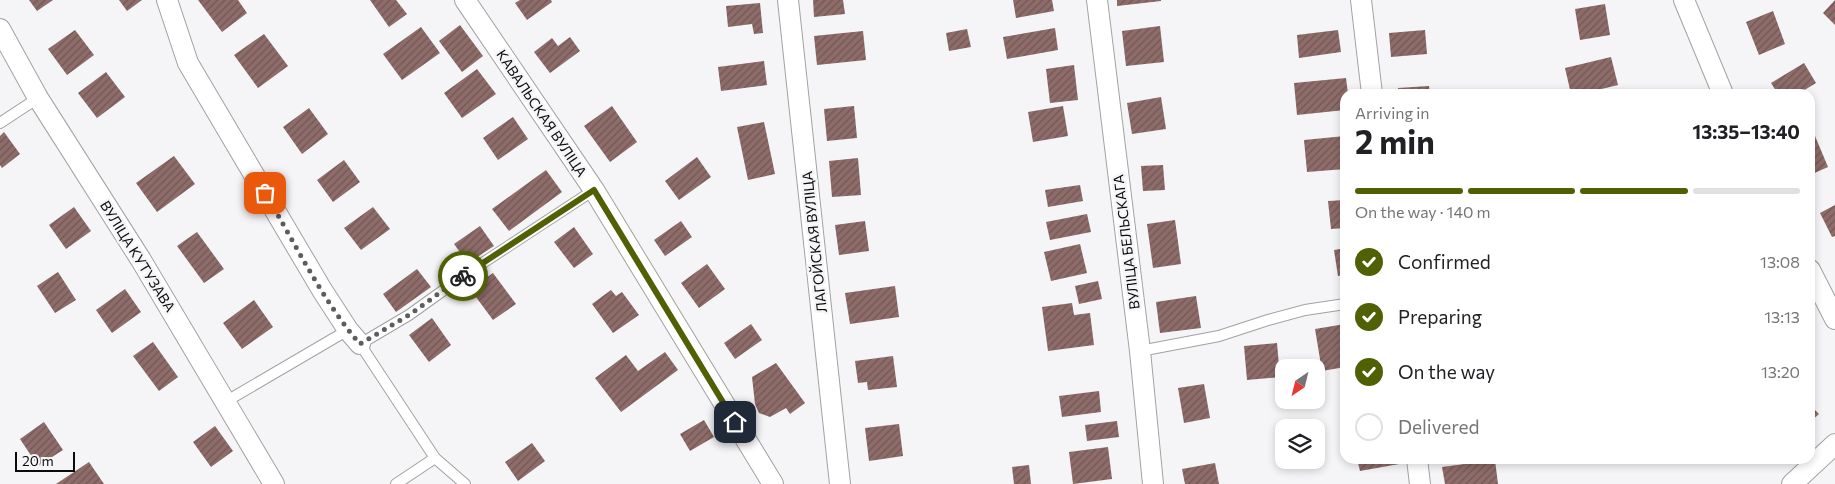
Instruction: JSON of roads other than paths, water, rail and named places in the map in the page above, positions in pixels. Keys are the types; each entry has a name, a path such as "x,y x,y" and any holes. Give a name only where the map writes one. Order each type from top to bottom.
{"street":[{"path":"167,0 188,64 322,290 354,337"},
{"name":"КАВАЛЬСКАЯ ВУЛІЦА","path":"465,0 594,190 773,484"},
{"name":"ЛАГОЙСКАЯ ВУЛІЦА","path":"788,0 840,484"},
{"name":"ВУЛІЦА БЕЛЬСКАГА","path":"1097,0 1140,351 1154,484"},
{"path":"1361,0 1371,89"},
{"path":"1684,0 1721,89"},
{"name":"ВУЛІЦА КУТУЗАВА","path":"0,29 38,98 141,260 274,484"},
{"path":"1815,280 1835,319"},
{"path":"1815,463 1835,444"},
{"path":"1417,464 1420,484"},
{"path":"1792,484 1814,464"}],"lane":[{"path":"0,123 38,98"},
{"path":"225,402 354,337 409,315 469,272 594,190"},
{"path":"1140,351 1219,336 1305,310 1340,305"},
{"path":"354,337 435,458 465,484"},
{"path":"396,484 435,458"}]}
